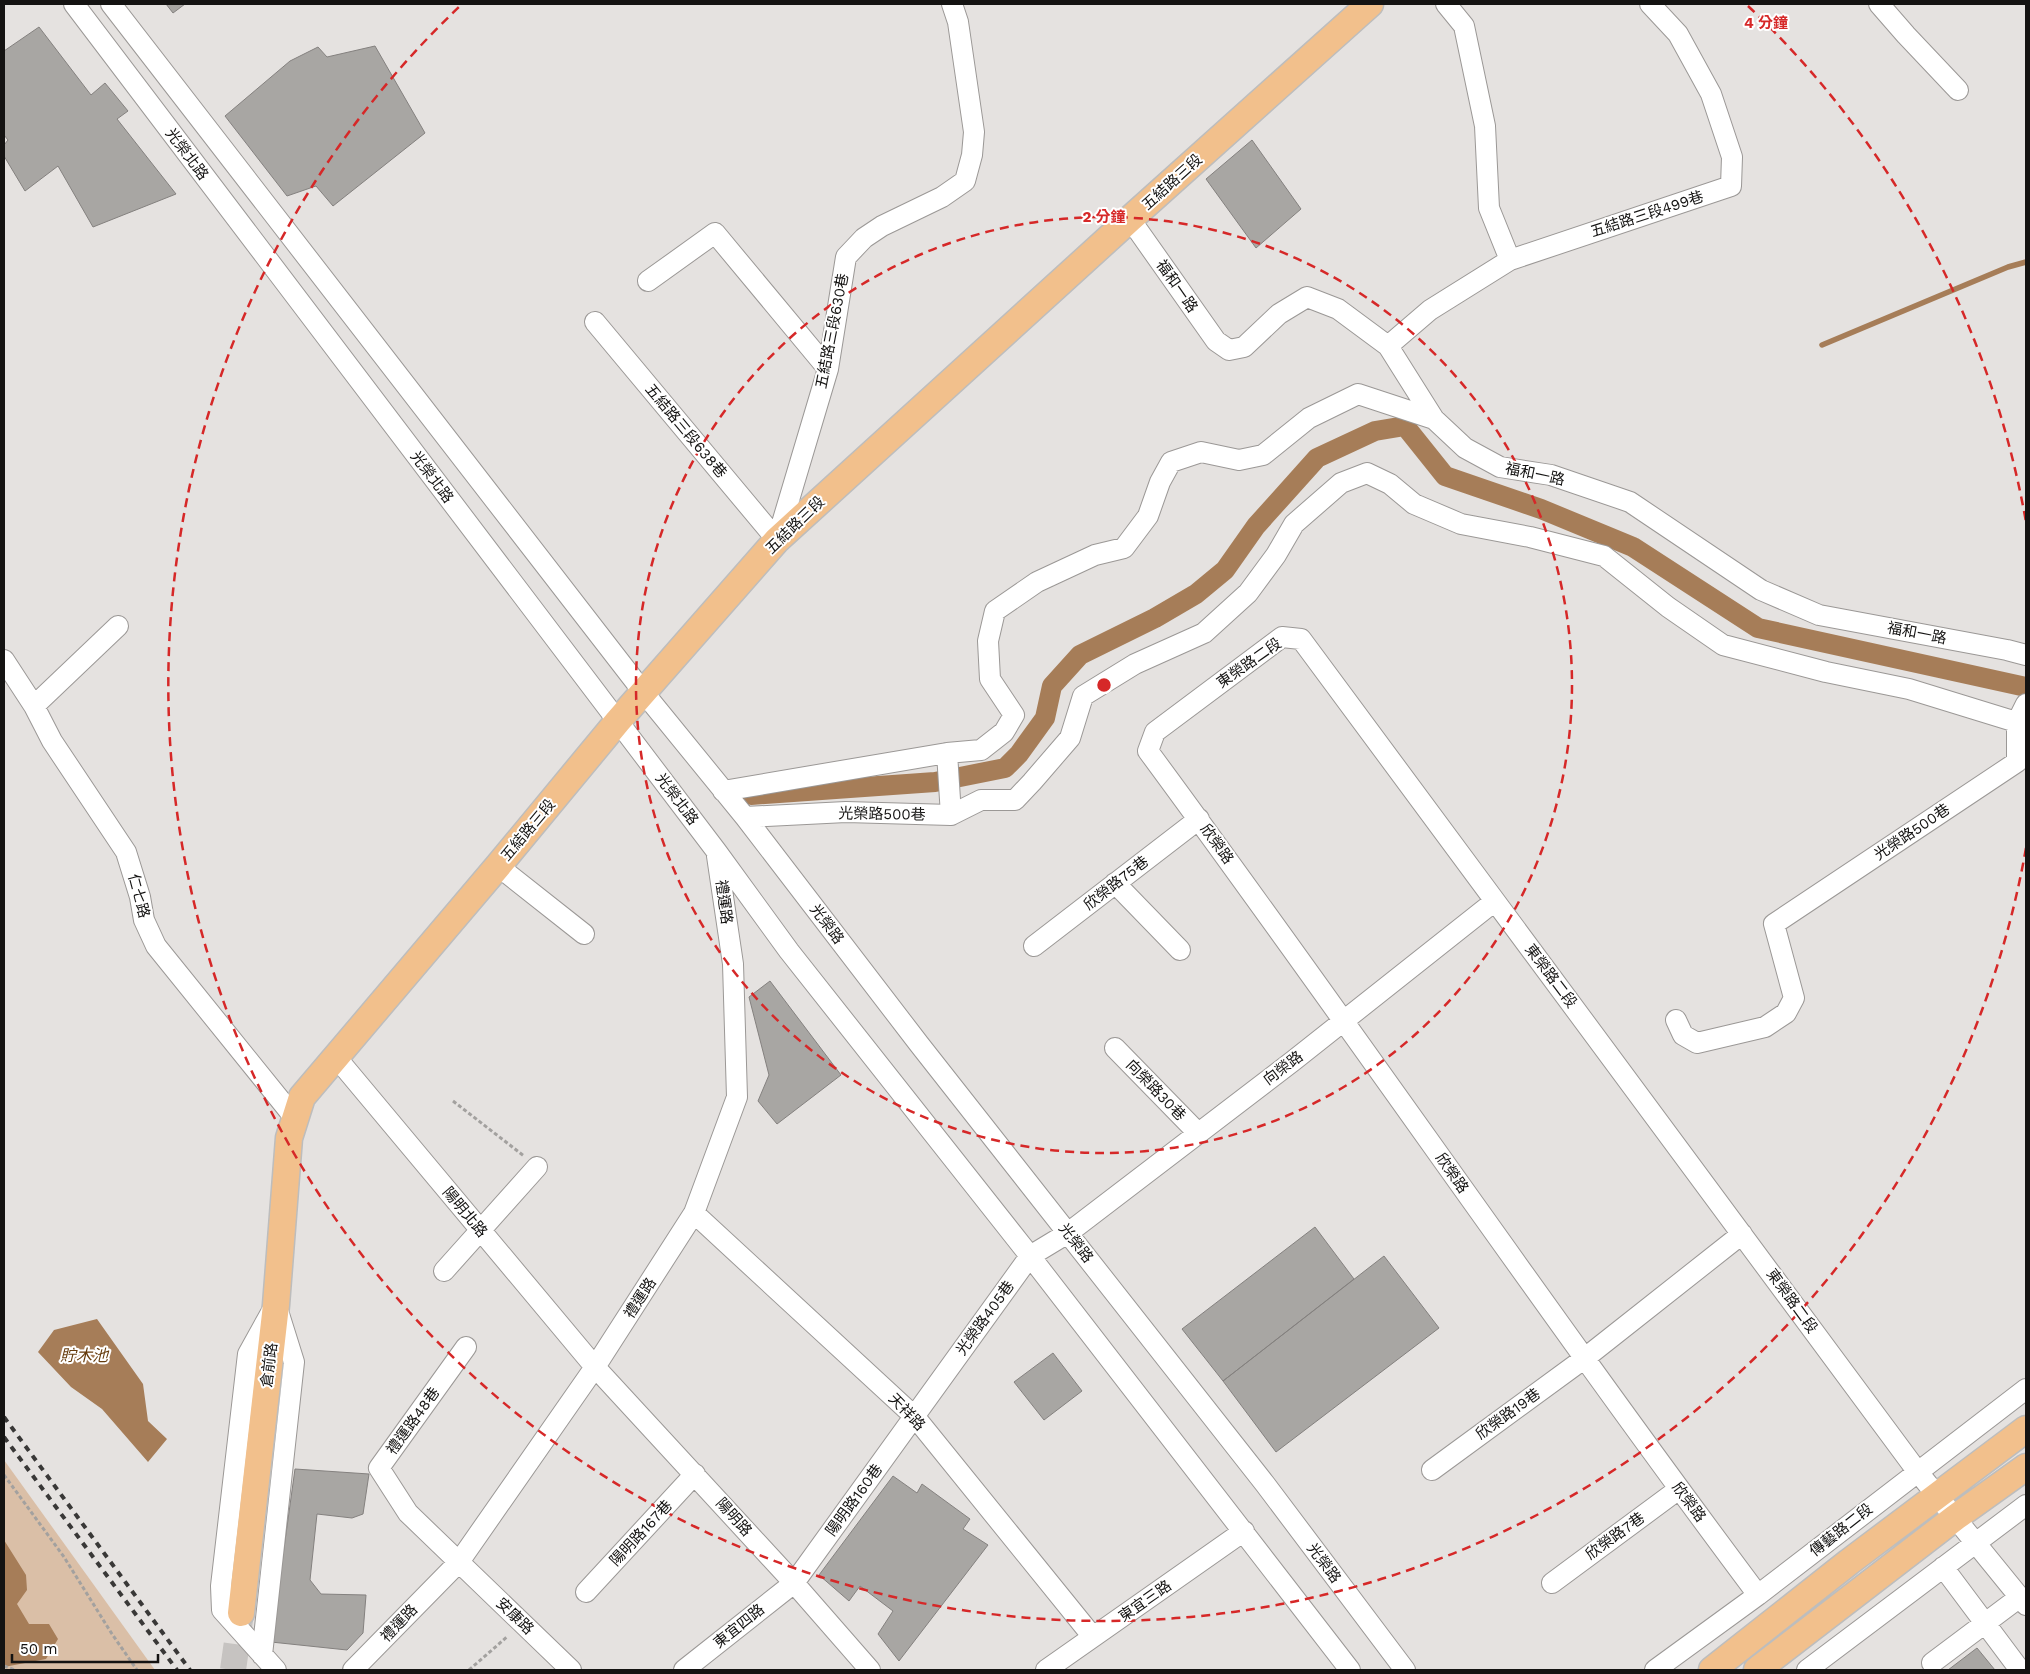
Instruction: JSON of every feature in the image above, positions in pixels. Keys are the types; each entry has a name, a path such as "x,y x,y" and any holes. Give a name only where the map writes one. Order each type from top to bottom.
{"main road":[{"name":"五結路三段","path":"294,1117 302,1097 335,1056 498,866 618,721 777,540 1370,4"},
{"name":"倉前路","path":"241,1613 276,1305 289,1138 294,1117"},
{"name":"傳藝路二段","path":"1712,1670 2026,1429"},
{"path":"1757,1670 2026,1467"}],"street":[{"path":"61,4 119,65"},
{"name":"光榮北路","path":"74,4 717,852 789,952 1030,1256"},
{"path":"111,4 644,692 745,817"},
{"name":"五結路三段630巷","path":"777,540 828,369 846,257 864,238 882,226 942,197 965,181 972,155 974,132 958,22 952,4"},
{"path":"1446,4 1464,26 1485,126 1489,208 1510,260"},
{"name":"五結路三段499巷","path":"1388,346 1430,310 1510,260 1731,186 1732,157 1711,94 1678,34 1650,4"},
{"path":"1879,4 1958,90"},
{"name":"福和一路","path":"1130,219 1216,341 1229,350 1244,347 1279,314 1308,297 1338,309 1388,346 1434,419 1465,448 1500,467 1552,475 1630,502 1761,590 1820,615 2026,655"},
{"path":"648,281 715,233 828,369"},
{"name":"五結路三段638巷","path":"595,322 777,540"},
{"path":"723,791 947,753 981,750 1004,732 1014,715 990,678 988,641 994,611 1037,582 1095,556 1124,548 1148,516 1160,482 1171,462 1200,452 1239,460 1263,455 1309,418 1358,394 1434,419"},
{"name":"光榮路500巷","path":"745,817 846,812 951,815 981,800 1015,800 1070,738 1083,696 1135,664 1204,633 1248,593 1276,555 1294,524 1342,483 1367,473 1390,484 1414,504 1461,524 1530,537 1604,556 1668,607 1723,645 1826,672 1909,689 2023,717 2017,762 1774,924 1794,998 1786,1013 1765,1027 1697,1043 1683,1035 1676,1020"},
{"path":"34,706 118,626"},
{"name":"東榮路二段","path":"1148,751 1156,732 1282,637 1301,640 1917,1471 1977,1542 2023,1601"},
{"name":"仁七路","path":"4,660 34,706 52,741 126,852 140,897 144,920 156,946 294,1117"},
{"name":"欣榮路","path":"1148,751 1199,819 1584,1358 1758,1594"},
{"path":"947,753 951,815"},
{"name":"光榮路","path":"745,817 919,1044 1265,1484 1406,1670"},
{"name":"欣榮路75巷","path":"1034,946 1199,819"},
{"name":"禮運路","path":"353,1670 459,1562 595,1367 694,1213 737,1097 733,964 717,852"},
{"path":"498,866 584,934"},
{"path":"1116,883 1180,950"},
{"name":"向榮路","path":"1068,1233 1293,1061 1495,901"},
{"name":"向榮路30巷","path":"1115,1048 1198,1133"},
{"name":"陽明北路","path":"335,1056 595,1367"},
{"path":"444,1271 537,1166"},
{"name":"天祥路","path":"694,1213 915,1417 1093,1637"},
{"name":"光榮路405巷","path":"915,1417 1030,1256 1068,1233"},
{"name":"欣榮路19巷","path":"1432,1470 1584,1358 1742,1234"},
{"path":"1030,1256 1350,1670"},
{"path":"276,1305 248,1354 221,1586 222,1610 276,1670"},
{"path":"262,1655 294,1362 276,1305"},
{"name":"禮運路48巷","path":"459,1562 408,1513 379,1468 466,1347"},
{"name":"陽明路","path":"595,1367 794,1583 863,1668"},
{"name":"傳藝路二段","path":"1655,1670 1758,1594 2026,1389"},
{"name":"陽明路160巷","path":"794,1583 915,1417"},
{"name":"陽明路167巷","path":"586,1592 695,1474"},
{"name":"欣榮路7巷","path":"1552,1583 1679,1489"},
{"path":"1807,1670 2026,1505"},
{"name":"東宜三路","path":"1046,1670 1244,1531"},
{"name":"安康路","path":"459,1562 571,1670"},
{"path":"1943,1568 2020,1670"},
{"name":"東宜四路","path":"684,1670 794,1583"},
{"path":"1932,1663 1985,1624 2023,1601"}],"path":[{"path":"453,1101 537,1166"},
{"path":"4,1475 64,1557 137,1670"},
{"path":"469,1670 522,1624"},
{"path":"4,1666 15,1670"}],"shaded area":[{"path":"4,1460 155,1670 4,1670"}],"water":[{"name":"貯木池","path":"97,1319 143,1384 148,1421 167,1439 148,1462 102,1409 71,1387 38,1352 54,1330"},
{"path":"4,1540 26,1575 27,1590 17,1604 29,1624 49,1624 58,1639 46,1659 4,1667"}],"building":[{"path":"166,4 185,4 173,13"},
{"path":"39,27 91,95 105,83 128,111 117,119 176,194 93,227 58,166 25,191 4,156 4,145 8,140 4,135 4,51"},
{"path":"375,46 425,133 333,206 316,186 287,196 225,116 290,61 318,47 327,57"},
{"path":"1252,140 1301,209 1256,248 1206,179"},
{"path":"770,981 841,1075 777,1124 758,1101 769,1075 749,997"},
{"path":"1315,1227 1354,1279 1223,1381 1182,1329"},
{"path":"1384,1256 1439,1328 1276,1452 1223,1381"},
{"path":"1053,1353 1082,1391 1044,1420 1014,1382"},
{"path":"295,1469 369,1474 363,1514 352,1518 317,1514 310,1580 321,1594 366,1595 363,1633 347,1650 271,1642"},
{"path":"893,1476 917,1493 922,1484 970,1519 963,1529 988,1545 899,1661 878,1634 893,1611 860,1586 849,1601 819,1575"},
{"path":"1977,1648 1995,1670 1948,1670"}],"waterway":[{"path":"1822,345 2008,267 2026,262"},
{"path":"751,795 935,782 1005,768 1019,754 1045,718 1052,686 1080,655 1155,618 1196,594 1225,570 1256,526 1317,458 1375,431 1405,426 1445,476 1541,509 1633,547 1758,628 2026,687"}],"tunnel":[{"path":"233,1670 241,1613"}],"railway":[{"path":"4,1417 190,1670"},
{"path":"4,1437 177,1670"}]}
